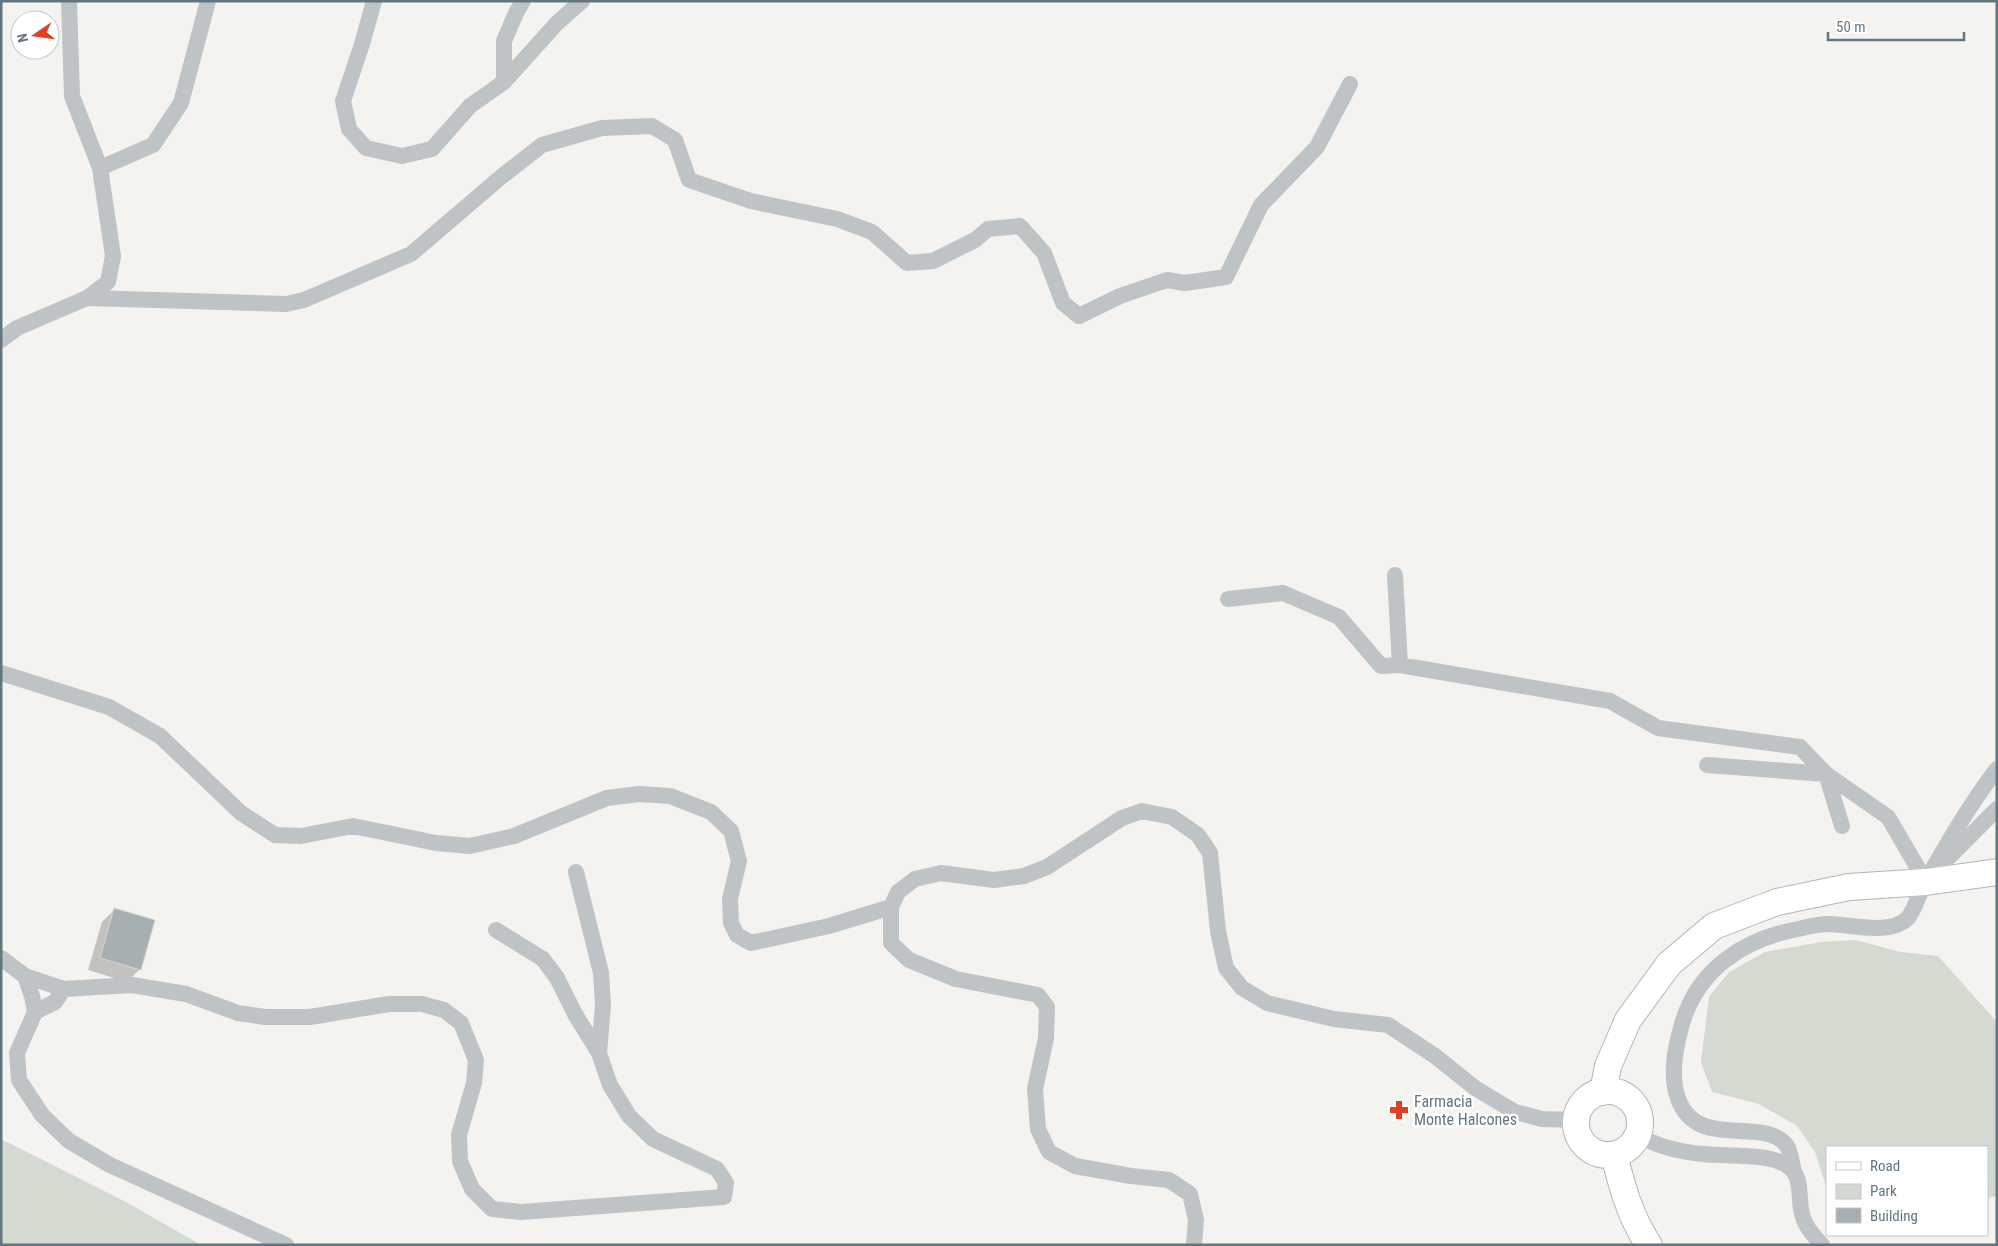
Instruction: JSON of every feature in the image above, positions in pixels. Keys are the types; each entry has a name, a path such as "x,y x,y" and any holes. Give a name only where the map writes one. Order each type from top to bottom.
{"main road":[{"path":"1603,1092 1608,1066 1628,1020 1669,964 1714,926 1777,902 1849,887 1926,882 1997,872"},
{"path":"1603,1092 1614,1092 1624,1096 1633,1103 1639,1118 1638,1135 1632,1144 1624,1151 1614,1155 1594,1152 1580,1139 1577,1130 1576,1120 1584,1102 1593,1095 1603,1092"},
{"path":"1614,1155 1624,1195 1639,1230 1649,1245"}],"street":[{"path":"1,340 16,328 87,298 108,282 113,256 100,168 72,96 70,1"},
{"path":"100,168 153,145 181,103 208,1"},
{"path":"374,1 343,102 349,129 366,148 402,156 432,149 470,106 504,82 558,23 582,1"},
{"path":"504,82 504,41 523,1"},
{"path":"87,298 286,304 304,300 412,254 501,177 542,145 602,128 652,126 674,140 689,180 751,201 837,218 872,232 907,262 933,261 975,240 988,229 1020,226 1044,253 1063,303 1079,316 1120,296 1167,280 1185,283 1226,277 1262,205 1317,147 1350,84"},
{"path":"1395,575 1400,665"},
{"path":"1228,599 1283,593 1339,616 1381,666 1400,665 1610,701 1658,728 1800,748 1826,774 1888,817 1926,882"},
{"path":"1,672 109,707 160,736 242,813 275,835 301,836 353,826 436,843 470,846 514,836 607,798 639,794 670,796 710,812 731,831 739,862 730,899 731,923 737,935 751,943 829,926 891,907"},
{"path":"1707,765 1826,774"},
{"path":"1822,1245 1809,1231 1801,1211 1800,1192 1787,1147 1773,1135 1703,1127 1688,1118 1679,1101 1673,1073 1677,1043 1686,1012 1703,980 1722,961 1744,946 1780,932 1826,924 1891,928 1908,918 1926,882 1976,796 1997,769"},
{"path":"1826,774 1842,826"},
{"path":"1926,882 1977,827 1997,809"},
{"path":"1194,1245 1196,1220 1190,1194 1169,1180 1131,1176 1075,1166 1049,1152 1038,1129 1035,1090 1046,1038 1047,1007 1038,995 956,979 909,960 892,943 891,907 898,892 914,879 941,873 994,880 1024,876 1047,867 1122,818 1142,811 1172,817 1198,835 1210,853 1218,931 1226,968 1242,988 1267,1003 1334,1018 1388,1025 1435,1056 1475,1088 1516,1112 1542,1119 1576,1120"},
{"path":"576,872 600,973 603,1005 599,1053"},
{"path":"1,958 25,976 64,989 132,985 186,994 238,1013 265,1017 310,1017 389,1004 422,1004 444,1010 461,1023 476,1060 474,1082 459,1135 460,1162 472,1188 492,1209 520,1212 724,1197 726,1183 717,1169 653,1139 629,1116 610,1085 599,1053 575,1014 557,978 543,959 496,930"},
{"path":"25,976 35,1012 17,1052 19,1080 42,1115 69,1142 110,1165 286,1245"},
{"path":"35,1012 55,1002 64,989"},
{"path":"1638,1135 1652,1143 1675,1150 1702,1154 1769,1158 1777,1160 1794,1172"}],"green space":[{"path":"1855,940 1901,952 1938,956 1997,1022 1997,1196 1988,1198 1988,1146 1826,1146 1826,1186 1815,1152 1797,1126 1759,1104 1712,1092 1701,1062 1709,997 1729,972 1765,952 1821,942"},
{"path":"1,1139 126,1202 201,1245 1,1245"}],"building":[{"path":"114,908 155,920 141,970 100,958"}],"place":[{"name":"Farmacia Monte Halcones","path":"1399,1110"}]}
